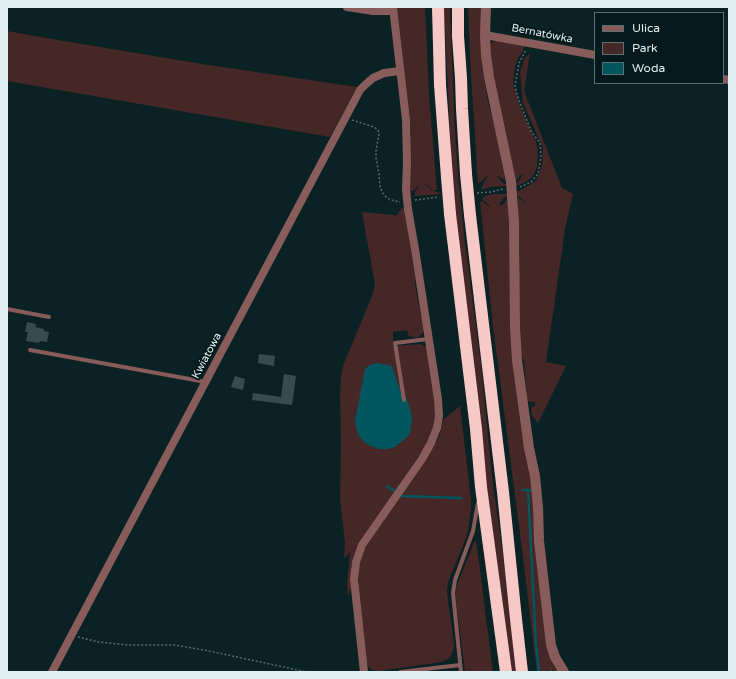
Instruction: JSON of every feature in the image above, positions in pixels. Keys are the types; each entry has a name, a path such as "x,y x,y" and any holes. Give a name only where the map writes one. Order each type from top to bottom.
{"highway":[{"path":"438,7 440,85 450,214 476,428 481,487 506,672"},
{"path":"458,7 458,36 466,174 522,672"}],"street":[{"path":"347,7 373,11 393,9 406,120 407,205 438,399 439,416 437,428 422,459 362,545 356,562 354,579 364,672"},
{"path":"486,7 486,56 511,188 514,221 515,328 517,360 529,448 535,476 539,541 551,645 555,657 564,672"},
{"name":"Bernatówka","path":"485,35 594,55"},
{"name":"Kwiatowa","path":"52,672 207,382 360,90 373,78 384,73 400,71"}],"lane":[{"path":"7,309 49,317"},
{"path":"404,400 395,343 428,339"},
{"path":"30,350 207,382"},
{"path":"461,672 453,593 455,580 473,531 481,487"},
{"path":"400,672 460,665"}],"path":[{"path":"476,193 522,187 531,182 538,174 541,156 540,143 531,131 516,95 515,86 519,63 526,51 526,42"},
{"path":"345,118 378,130 379,134 376,158 382,192 391,200 407,205"},
{"path":"413,200 444,196"},
{"path":"71,636 99,642 128,645 175,645 307,672"},
{"path":"546,672 552,672"}],"green space":[{"path":"397,7 425,7 429,94 437,190 433,190 425,184 432,190 442,194 415,196 415,192 420,184 413,191 410,191 409,168 411,129"},
{"path":"444,7 450,7 454,114 464,235 481,365 493,485 518,672 511,672 487,487 458,235 452,174"},
{"path":"468,7 482,7 482,66 488,102 501,146 508,181 497,176 504,184 517,183 523,175 522,174 516,180 494,80 489,48 491,43 496,40 523,45 524,47 515,67 513,84 519,104 536,141 538,151 537,167 533,176 526,182 519,185 491,187 482,190 482,186 488,176 478,184"},
{"path":"7,31 202,64 357,87 330,137 7,81"},
{"path":"530,53 524,91 562,188 573,194 565,229 546,362 566,366 538,423 532,416 531,408 535,406 535,402 530,402 527,400 524,361 519,352 518,309 520,249 517,197 526,203 518,196 505,197 499,204 501,206 509,198 515,375 521,428 531,472 536,536 561,672 553,672 553,670 537,672 493,326 480,202 482,201 490,207 483,200 483,197 492,194 504,194 519,191 536,181 542,165 543,148 523,103 520,72 525,58"},
{"path":"402,208 405,208 415,284 424,331 419,337 415,338 408,335 407,330 393,332 393,346 420,344 426,347 436,407 435,424 429,441 361,541 354,555 351,566 351,589 348,596 347,585 350,552 344,558 345,543 340,499 341,377 344,363 373,293 375,284 362,212 394,215 395,217"},
{"path":"460,406 471,508 465,541 448,582 447,591 454,643 452,654 449,658 442,662 379,671 372,670 366,664 358,571 361,557 367,543 437,441 443,420"},
{"path":"475,540 493,672 465,672 455,593"}],"water":[{"path":"378,363 392,366 403,399 407,399 412,420 410,433 407,437 395,447 387,449 379,449 365,443 359,436 355,421 365,369 370,365"}],"building":[{"path":"27,322 36,324 35,327 49,332 47,342 40,341 39,343 26,341 28,332 25,332"},
{"path":"259,354 275,356 274,366 258,363"},
{"path":"284,374 296,376 292,405 252,400 253,393 281,397"},
{"path":"235,376 245,379 243,390 231,387"}],"waterway":[{"path":"387,486 402,496 461,498"},
{"path":"523,490 531,490"},
{"path":"528,490 536,645 539,672"}]}
